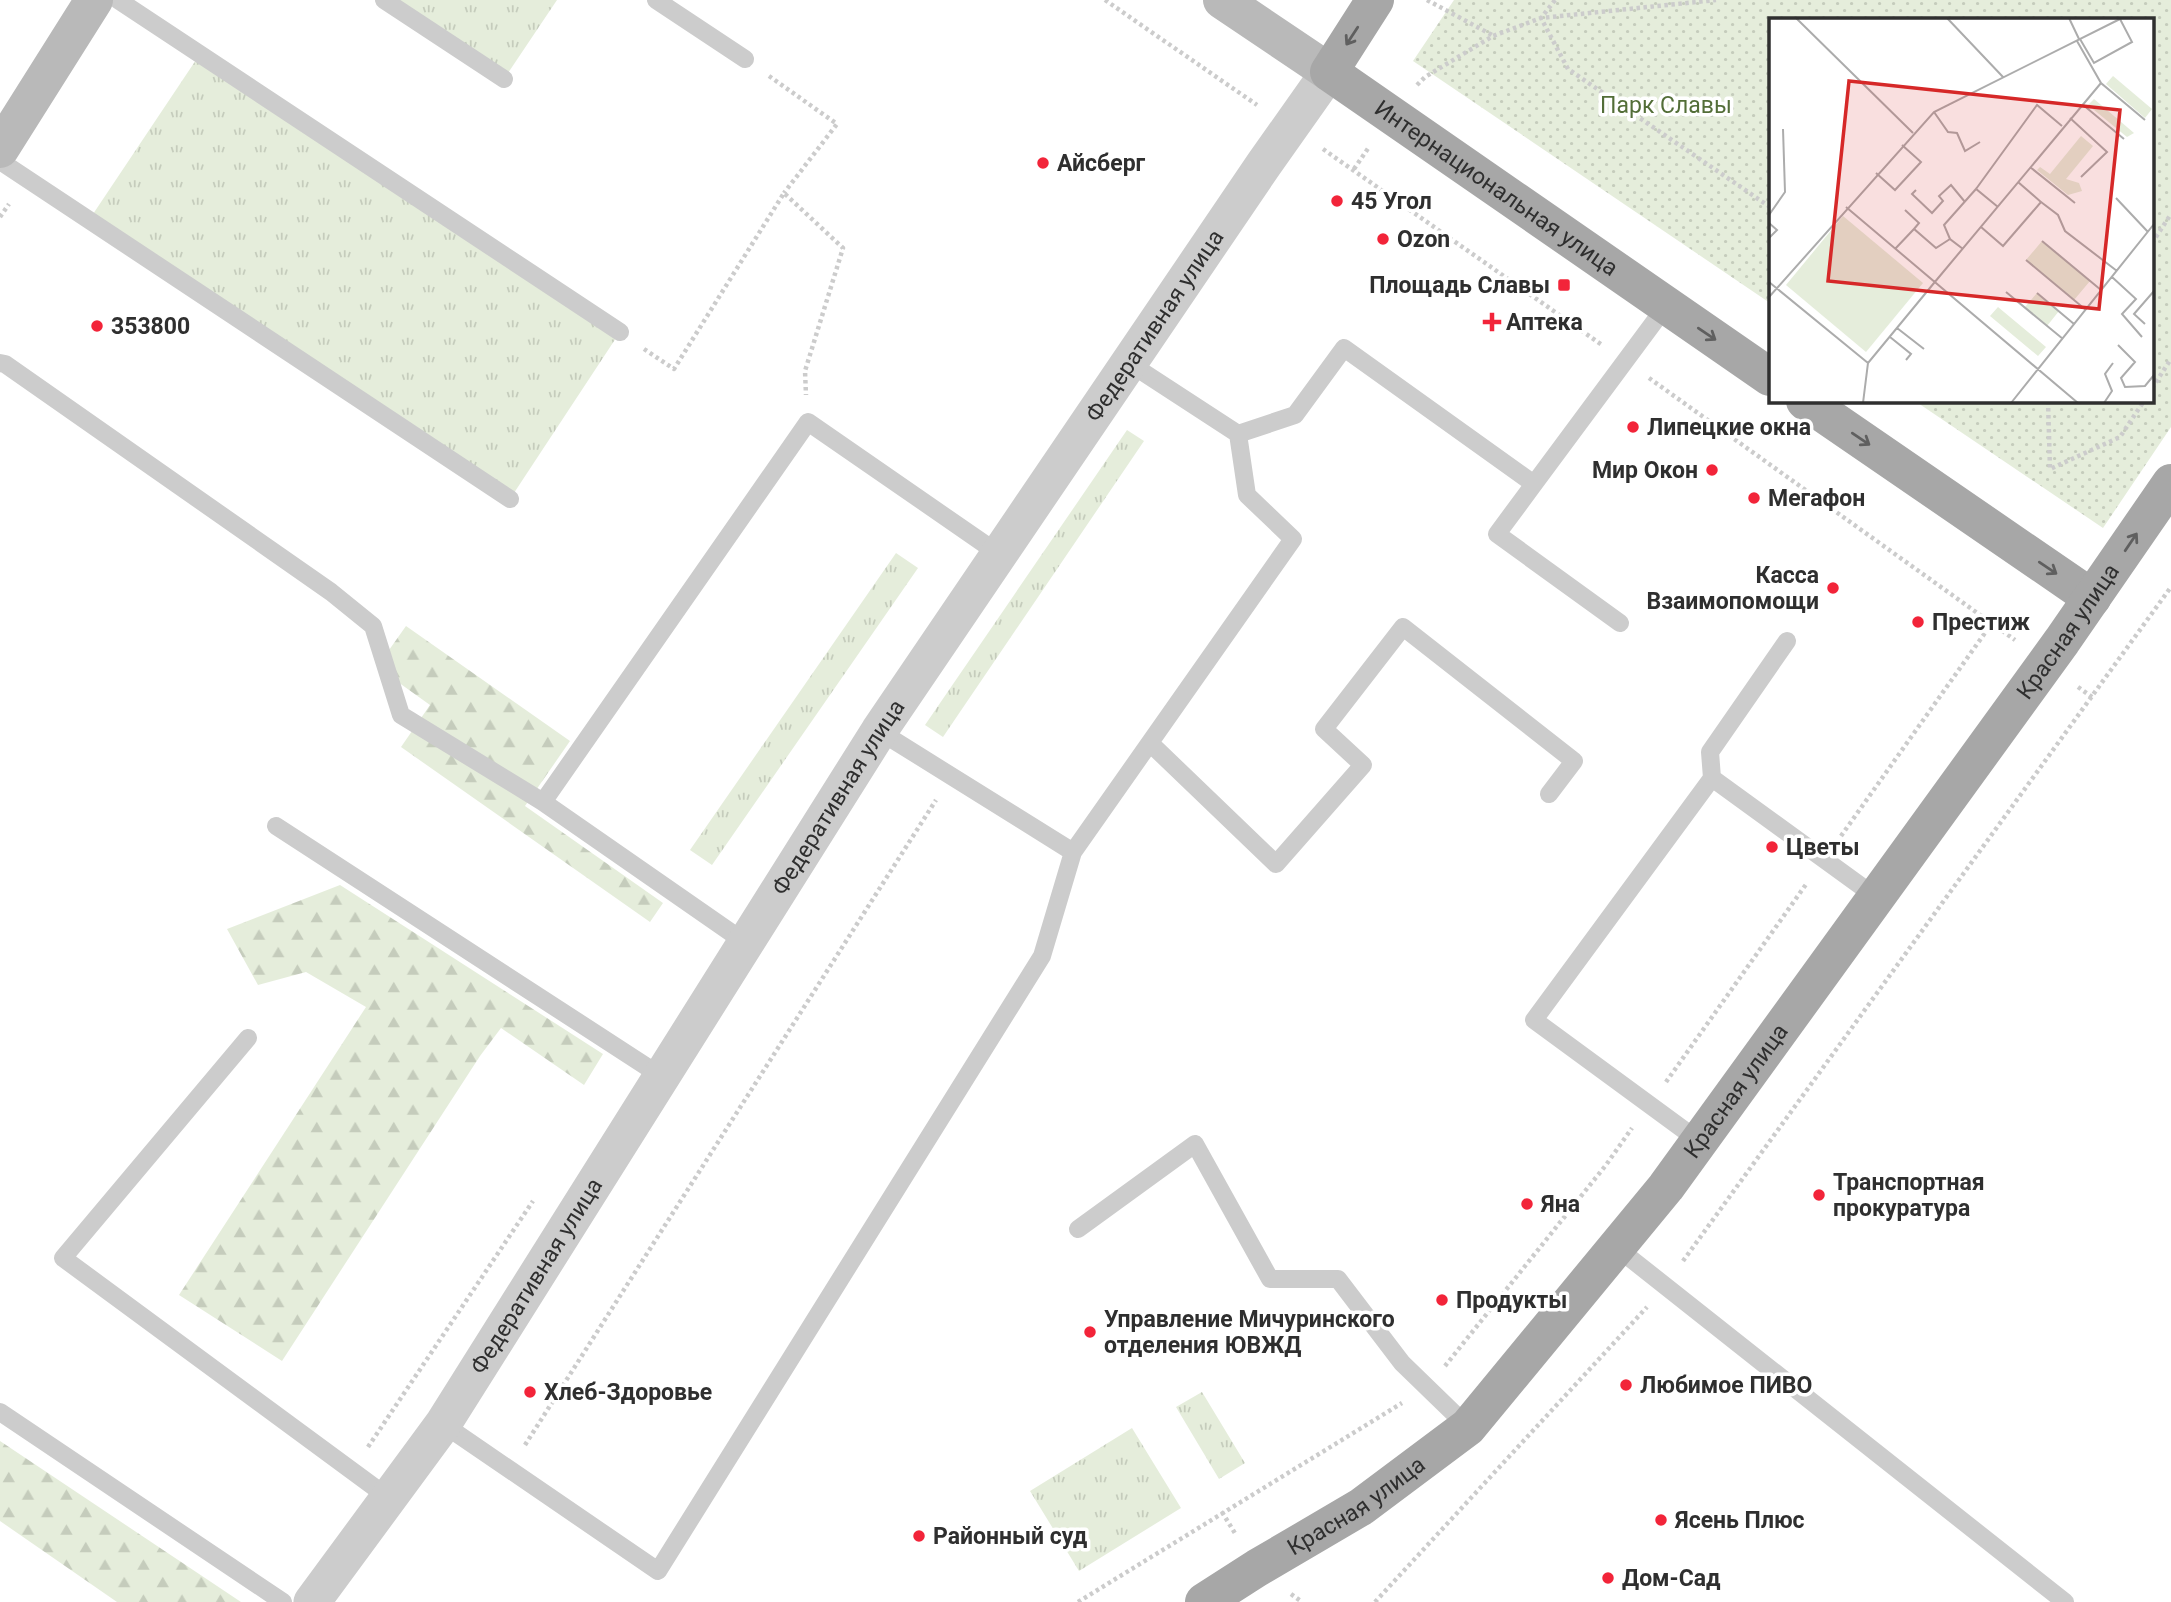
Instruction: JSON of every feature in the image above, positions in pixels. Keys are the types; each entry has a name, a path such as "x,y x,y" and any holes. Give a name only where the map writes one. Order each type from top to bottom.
{"main road":[{"name":"Федеративная улица","path":"1329,72 1376,0"},
{"name":"Интернациональная улица","path":"1329,72 1769,376"},
{"path":"1805,402 2092,598"},
{"name":"Красная улица","path":"1204,1602 1361,1507 1468,1427 1666,1187 2092,598 2171,483"}],"street":[{"path":"0,149 94,0"},
{"name":"Интернациональная улица","path":"1222,0 1329,72"},
{"name":"Федеративная улица","path":"312,1602 443,1424 879,731 1329,72"}],"lane":[{"path":"118,0 620,332"},
{"path":"384,0 504,79"},
{"path":"656,0 745,59"},
{"path":"0,161 510,499"},
{"path":"1620,623 1497,534 1666,306"},
{"path":"1238,434 1295,415 1344,348 1534,484"},
{"path":"0,363 331,592 373,626 401,715 543,802 746,943"},
{"path":"443,1424 659,1571 1042,956 1073,852 1293,539 1247,495 1238,434 1129,363"},
{"path":"543,802 808,422 999,554"},
{"path":"1150,743 1276,864 1363,765 1324,729 1403,627 1574,761 1549,794"},
{"path":"1699,1140 1534,1020 1712,778 1710,752 1787,641"},
{"path":"879,731 1073,852"},
{"path":"1712,778 1876,897"},
{"path":"276,826 661,1076"},
{"path":"248,1038 63,1258 389,1498"},
{"path":"1078,1229 1195,1144 1269,1279 1338,1279 1402,1363 1468,1427"},
{"path":"1616,1247 2065,1602"},
{"path":"0,1412 283,1602"}],"path":[{"path":"1427,0 1493,36"},
{"path":"1541,18 1555,0"},
{"path":"1390,115 1424,77 1493,36 1541,18 1716,0"},
{"path":"1541,18 1568,69 1769,206"},
{"path":"620,332 674,369 784,193 837,124 745,59"},
{"path":"784,193 843,248 805,371 808,422"},
{"path":"2154,240 2171,214"},
{"path":"2154,385 2171,359"},
{"path":"2048,402 2050,469 2120,437 2143,402"},
{"path":"1375,1602 1584,1377 1665,1285 2171,587"},
{"path":"1078,1602 1427,1388 1606,1166 1992,623"},
{"path":"510,1469 951,776"},
{"path":"352,1471 538,1194"}],"green space":[{"path":"384,0 557,0 504,79"},
{"name":"Парк Славы","path":"1454,0 2171,0 2171,427 2103,528 1916,402 2154,402 2154,18 1769,18 1769,302 1413,61"},
{"path":"200,54 620,332 510,499 89,220"},
{"path":"1127,430 1144,441 943,737 925,725"},
{"path":"896,553 918,568 712,865 690,850"},
{"path":"406,626 570,741 525,806 663,903 650,922 401,747 430,705 377,667"},
{"path":"340,885 603,1054 584,1085 501,1028 480,1056 282,1361 179,1295 366,1007 306,972 258,985 227,929"},
{"path":"1202,1392 1245,1463 1219,1479 1176,1407"},
{"path":"1132,1428 1181,1508 1079,1571 1030,1491"},
{"path":"0,1441 241,1602 117,1602 0,1521"}],"place":[{"name":"Айсберг","path":"1043,163"},
{"name":"45 Угол","path":"1337,201"},
{"name":"Ozon","path":"1383,239"},
{"name":"Площадь Славы","path":"1564,285"},
{"name":"Аптека","path":"1492,322"},
{"name":"353800","path":"97,326"},
{"name":"Липецкие окна","path":"1633,427"},
{"name":"Мир Окон","path":"1712,470"},
{"name":"Мегафон","path":"1754,498"},
{"name":"Касса Взаимопомощи","path":"1833,588"},
{"name":"Престиж","path":"1918,622"},
{"name":"Цветы","path":"1772,847"},
{"name":"Транспортная прокуратура","path":"1819,1195"},
{"name":"Яна","path":"1527,1204"},
{"name":"Продукты","path":"1442,1300"},
{"name":"Управление Мичуринского отделения ЮВЖД","path":"1090,1332"},
{"name":"Любимое ПИВО","path":"1626,1385"},
{"name":"Хлеб-Здоровье","path":"530,1392"},
{"name":"Ясень Плюс","path":"1661,1520"},
{"name":"Районный суд","path":"919,1536"},
{"name":"Дом-Сад","path":"1608,1578"}]}
